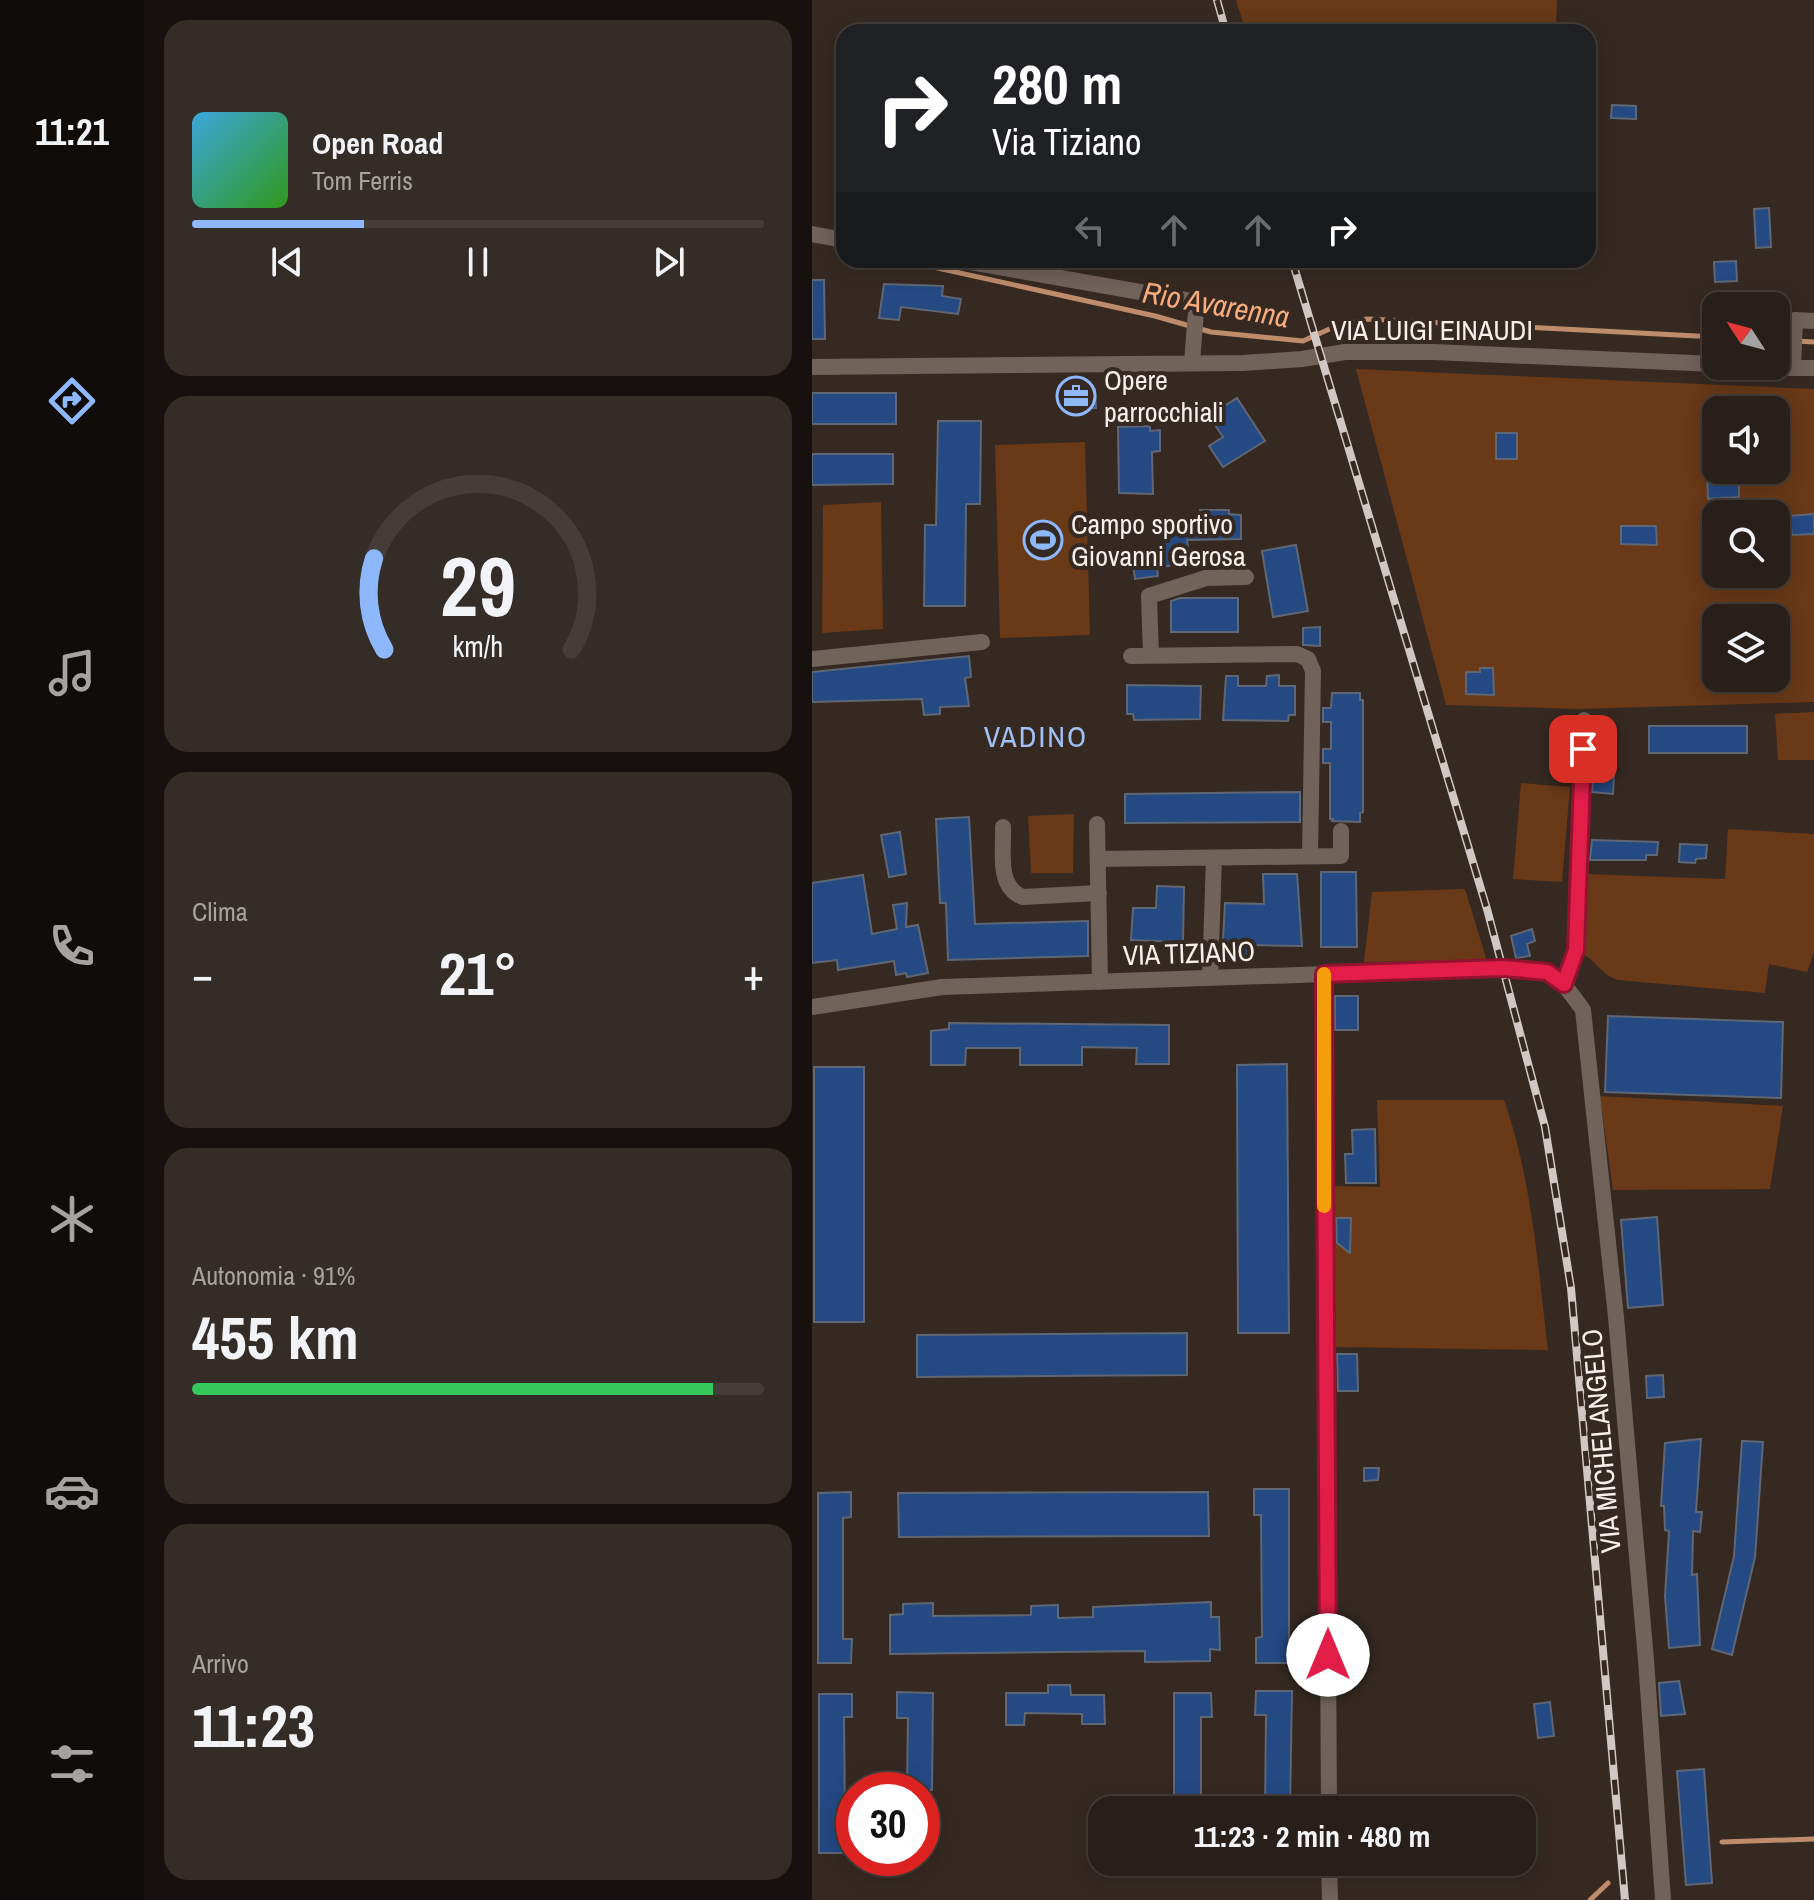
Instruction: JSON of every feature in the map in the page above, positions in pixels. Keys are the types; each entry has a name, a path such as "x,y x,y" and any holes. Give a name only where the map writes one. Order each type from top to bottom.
{"street":[{"path":"812,234 836,238"},
{"path":"1004,268 1191,301 1196,311 1192,357"},
{"path":"1793,368 1795,320 1814,321"},
{"name":"VIA LUIGI EINAUDI","path":"812,367 1192,357 1302,359 1345,352 1433,352 1702,363"},
{"path":"1790,368 1814,368"},
{"path":"1151,655 1149,596 1206,578 1246,577"},
{"path":"812,659 982,642"},
{"path":"1131,656 1297,654 1308,659 1313,671 1310,856"},
{"path":"1564,984 1576,950 1584,720"},
{"path":"1097,824 1100,982"},
{"path":"1003,827 1005,883 1012,893 1023,897 1099,893"},
{"path":"1098,859 1341,856 1341,831"},
{"path":"1210,978 1214,858"},
{"name":"VIA TIZIANO","path":"812,1007 942,987 1503,968 1547,972 1564,984"},
{"path":"1324,974 1329,1796"},
{"name":"VIA MICHELANGELO","path":"1564,984 1583,1010 1616,1317 1647,1667 1663,1900"},
{"path":"1329,1876 1330,1900"}],"shaded area":[{"path":"1236,0 1557,0 1556,24 1244,24"},
{"path":"1356,369 1814,389 1814,702 1579,709 1446,705"},
{"name":"Campo sportivo Giovanni Gerosa","path":"1085,442 1090,635 1000,638 995,445"},
{"path":"881,502 883,629 822,633 823,505"},
{"path":"1814,712 1814,760 1778,760 1775,714"},
{"path":"1521,783 1570,787 1562,882 1513,879"},
{"path":"1074,814 1073,873 1031,873 1028,816"},
{"path":"1728,829 1814,834 1814,952 1807,972 1769,964 1765,993 1618,980 1582,954 1584,874 1725,879"},
{"path":"1465,889 1487,961 1364,962 1372,892"},
{"path":"1600,1096 1783,1106 1770,1189 1613,1190"},
{"path":"1377,1100 1504,1100 1528,1192 1548,1350 1333,1347 1334,1199 1331,1186 1380,1187"}],"building":[{"path":"1612,105 1636,106 1636,119 1611,118"},
{"path":"1769,208 1771,247 1756,248 1754,209"},
{"path":"1736,261 1737,281 1715,282 1714,262"},
{"path":"812,280 824,280 825,339 812,339"},
{"path":"884,284 943,286 942,296 961,299 958,314 901,307 899,320 879,318"},
{"path":"1095,389 1096,408 1066,409 1066,390"},
{"path":"812,393 896,393 896,424 812,424"},
{"path":"1237,398 1265,441 1223,467 1209,446 1223,437 1209,416"},
{"path":"938,421 981,421 980,504 966,504 965,606 924,606 925,525 936,525"},
{"path":"1150,426 1150,431 1160,430 1160,451 1152,452 1153,494 1119,493 1118,427"},
{"path":"1496,433 1517,433 1517,459 1496,459"},
{"path":"812,454 893,454 893,484 812,485"},
{"path":"1707,484 1739,484 1739,497 1708,499"},
{"path":"1200,510 1229,510 1229,514 1241,515 1241,539 1187,540 1190,562 1157,568 1158,576 1135,579 1132,557 1165,548 1162,532 1201,526"},
{"path":"1814,514 1814,534 1792,535 1790,516"},
{"path":"1621,526 1656,526 1657,545 1621,544"},
{"path":"1296,545 1308,611 1273,617 1262,551"},
{"path":"1180,598 1238,598 1238,632 1171,632 1171,601"},
{"path":"1320,627 1320,646 1303,645 1303,628"},
{"path":"969,656 971,677 965,678 969,706 940,707 940,714 924,715 922,699 812,702 812,672"},
{"path":"1480,668 1493,668 1494,695 1466,694 1466,672 1480,672"},
{"path":"1279,675 1279,686 1295,686 1295,715 1289,715 1288,721 1223,720 1226,676 1238,676 1238,686 1266,686 1267,676"},
{"path":"1127,685 1201,686 1200,719 1134,720 1133,714 1127,714"},
{"path":"1332,693 1360,693 1360,700 1363,700 1363,812 1360,813 1360,822 1330,819 1330,763 1323,763 1323,749 1331,749 1331,722 1323,722 1323,708 1331,708"},
{"path":"1649,726 1747,726 1747,753 1649,753"},
{"path":"1593,774 1614,775 1613,794 1592,792"},
{"path":"1300,792 1300,822 1125,823 1125,794"},
{"path":"969,817 975,924 1088,921 1088,956 948,960 946,903 940,903 936,819"},
{"path":"900,832 906,874 889,877 881,835"},
{"path":"1592,840 1658,842 1657,855 1646,855 1646,860 1590,860"},
{"path":"1680,844 1707,845 1706,858 1696,859 1695,863 1679,862"},
{"path":"1321,872 1356,872 1357,947 1321,947"},
{"path":"1263,874 1297,874 1302,946 1250,945 1250,959 1222,959 1225,903 1264,904"},
{"path":"863,875 872,934 897,929 893,905 907,903 906,927 918,925 928,973 907,977 906,973 896,975 894,961 838,970 837,960 812,963 812,883"},
{"path":"1157,886 1184,887 1183,942 1131,940 1133,908 1156,908"},
{"path":"1532,929 1535,941 1527,944 1530,956 1516,958 1511,936"},
{"path":"1335,996 1358,996 1358,1030 1335,1030"},
{"path":"1608,1016 1783,1022 1781,1098 1605,1092"},
{"path":"949,1023 1169,1025 1169,1064 1136,1064 1137,1048 1082,1047 1082,1065 1020,1065 1020,1048 966,1048 965,1065 931,1065 931,1031 949,1029"},
{"path":"1287,1064 1289,1333 1238,1333 1237,1065"},
{"path":"814,1067 864,1067 864,1322 814,1322"},
{"path":"1375,1129 1376,1183 1346,1183 1345,1154 1353,1154 1352,1130"},
{"path":"1657,1217 1663,1305 1628,1308 1621,1220"},
{"path":"1336,1218 1351,1218 1350,1253 1337,1243"},
{"path":"1187,1333 1187,1375 917,1377 917,1335"},
{"path":"1337,1354 1357,1354 1358,1391 1338,1391"},
{"path":"1663,1375 1664,1397 1647,1398 1646,1376"},
{"path":"1701,1439 1696,1512 1702,1512 1700,1532 1693,1531 1692,1575 1697,1574 1700,1645 1669,1648 1665,1596 1669,1531 1665,1530 1664,1506 1661,1506 1665,1443"},
{"path":"1742,1441 1763,1442 1755,1557 1732,1655 1712,1649 1734,1556"},
{"path":"1364,1468 1379,1468 1378,1480 1364,1481"},
{"path":"1254,1489 1289,1489 1289,1663 1256,1663 1256,1638 1262,1637 1261,1515 1254,1515"},
{"path":"851,1492 851,1517 843,1518 843,1639 852,1639 851,1663 818,1663 818,1493"},
{"path":"1208,1492 1209,1536 899,1537 898,1493"},
{"path":"1211,1602 1211,1617 1219,1617 1220,1650 1210,1649 1210,1661 1145,1662 1145,1651 890,1654 890,1615 903,1614 903,1604 933,1603 933,1616 1031,1615 1031,1606 1058,1605 1058,1618 1093,1617 1093,1607"},
{"path":"1679,1681 1685,1714 1661,1716 1659,1683"},
{"path":"1048,1685 1070,1685 1071,1695 1104,1695 1105,1724 1082,1724 1082,1714 1025,1713 1024,1725 1006,1725 1006,1693 1048,1693"},
{"path":"1256,1691 1292,1691 1290,1796 1265,1796 1266,1715 1255,1715"},
{"path":"897,1692 933,1693 932,1772 907,1772 908,1718 897,1718"},
{"path":"1174,1693 1211,1693 1212,1717 1201,1717 1201,1796 1174,1796"},
{"path":"819,1694 852,1694 852,1717 844,1717 844,1772 836,1772 836,1853 819,1853"},
{"path":"1550,1702 1554,1736 1538,1738 1534,1704"},
{"path":"1704,1769 1712,1883 1686,1885 1677,1771"}],"waterway":[{"name":"Rio Avarenna","path":"937,268 1155,316 1211,332 1303,341 1334,327 1367,319 1702,336"},
{"name":"Rio Avarenna","path":"1790,341 1814,342"},
{"path":"1722,1842 1814,1839"},
{"path":"1590,1900 1608,1883"}],"railway":[{"path":"1217,0 1224,24"},
{"path":"1294,268 1487,909 1545,1127 1571,1288 1625,1900"}],"slow traffic":[{"path":"1324,974 1324,1206"}],"place":[{"name":"Opere parrocchiali","path":"1076,396"},
{"name":"Campo sportivo Giovanni Gerosa","path":"1043,540"}],"district":[{"name":"VADINO","path":"1036,737"}],"route":[{"path":"1328,1655 1324,974 1503,968 1547,972 1564,984 1576,950 1583,749"}]}
